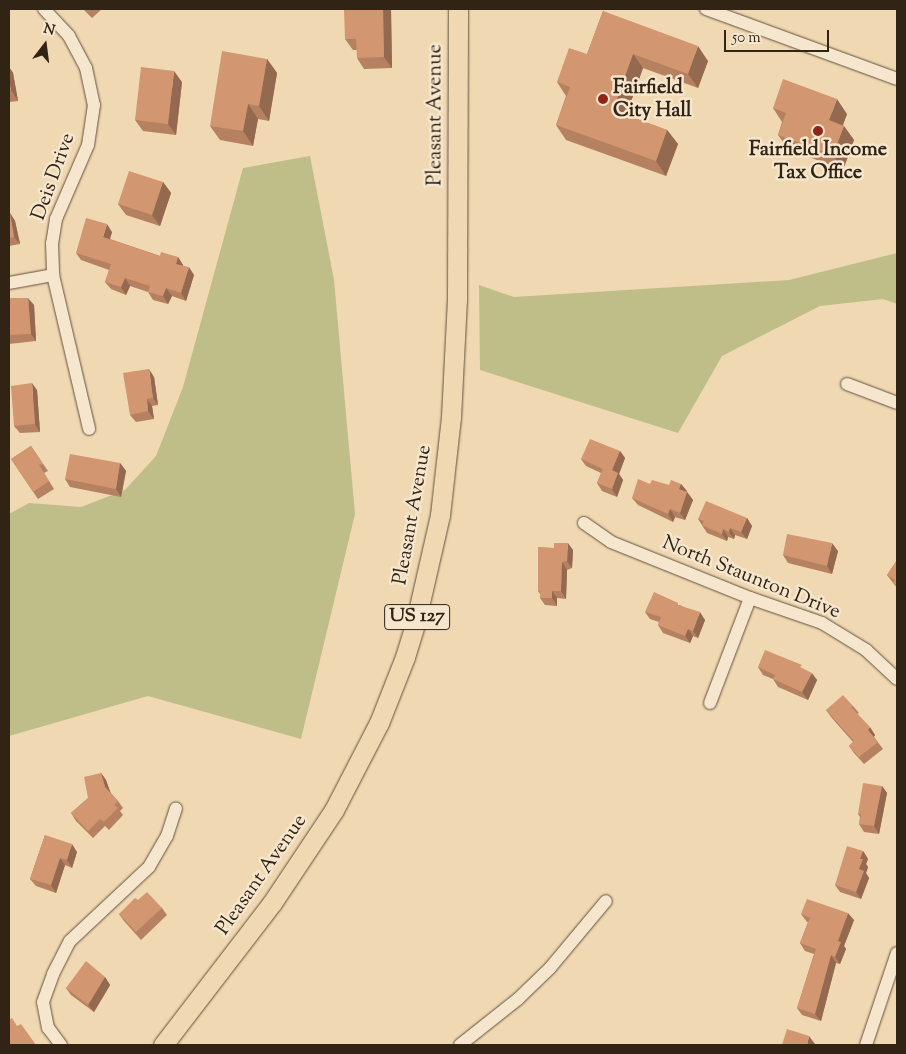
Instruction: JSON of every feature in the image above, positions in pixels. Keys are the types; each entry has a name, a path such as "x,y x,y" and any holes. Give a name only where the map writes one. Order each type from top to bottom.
{"main road":[{"name":"Pleasant Avenue","path":"163,1045 272,903 334,810 379,723 405,657 414,627 440,515 452,417 457,300 458,9"}],"street":[{"name":"Deis Drive","path":"44,9 69,36 86,68 94,105 88,145 56,219 52,243 53,275 89,429"},
{"path":"706,9 897,79"},
{"path":"9,283 53,275"},
{"path":"847,384 897,402"},
{"name":"North Staunton Drive","path":"584,523 612,542 750,598 822,623 866,650 897,678"},
{"path":"710,703 750,598"},
{"path":"61,1045 48,1028 43,1002 53,974 70,942 149,867 167,836 176,808"},
{"path":"460,1045 518,999 550,968 606,901"},
{"path":"866,1045 897,953"}],"shaded area":[{"path":"310,156 334,280 355,514 301,739 148,696 9,736 9,514 29,503 81,507 125,490 156,456 183,387 243,168"},
{"path":"897,253 897,304 883,299 820,306 722,356 678,433 480,370 479,285 514,297 789,280"}],"building":[{"path":"344,9 383,9 384,57 357,58 356,39 345,39"},
{"name":"Fairfield City Hall","path":"603,11 698,46 688,74 633,54 613,110 667,130 656,161 556,125 570,87 557,82 569,48 587,54"},
{"path":"222,51 267,59 259,106 248,104 243,131 210,126"},
{"path":"141,67 174,71 168,124 135,120"},
{"name":"Fairfield Income Tax Office","path":"783,79 837,99 829,120 844,126 833,155 778,135 786,113 773,108"},
{"path":"129,171 163,182 152,215 118,204"},
{"path":"9,213 14,237 9,238"},
{"path":"86,218 107,224 103,237 160,256 161,252 178,257 176,264 189,267 181,293 166,288 163,296 148,292 150,286 125,278 121,287 105,282 111,264 76,253"},
{"path":"9,298 28,298 31,334 9,335"},
{"path":"149,369 153,398 147,399 148,411 130,415 123,373"},
{"path":"32,383 35,424 14,426 11,386"},
{"path":"590,439 620,451 612,470 618,473 612,489 597,483 603,469 581,459"},
{"path":"31,446 43,464 39,465 49,481 33,492 11,459"},
{"path":"70,454 120,463 116,489 65,479"},
{"path":"638,479 650,484 652,480 669,485 671,480 681,484 679,489 687,492 680,513 670,509 668,514 632,498"},
{"path":"706,501 747,518 741,532 730,528 729,532 723,529 722,534 702,525 704,521 698,519"},
{"path":"787,534 832,543 827,566 783,555"},
{"path":"554,543 568,543 567,561 562,562 561,591 552,591 552,598 540,598 540,591 538,591 538,547 554,548"},
{"path":"897,560 897,585 893,583 895,580 887,575"},
{"path":"654,592 678,603 678,605 700,612 693,631 688,629 685,636 658,625 661,617 645,612"},
{"path":"765,650 802,665 800,667 812,673 802,692 773,679 775,675 758,667"},
{"path":"843,695 853,706 851,707 870,727 868,730 878,742 859,757 849,746 854,741 826,710"},
{"path":"101,773 105,787 118,801 114,805 118,808 104,822 100,819 88,831 71,813 88,798 84,777"},
{"path":"863,783 882,786 874,826 859,824 861,814 858,814"},
{"path":"45,835 72,844 67,860 60,858 51,885 30,879"},
{"path":"847,846 863,851 860,859 863,859 859,869 864,871 856,892 835,885"},
{"path":"147,892 162,908 136,932 119,914 135,898 138,900"},
{"path":"807,899 848,913 838,941 841,942 835,957 831,955 815,1014 797,1008 816,949 800,943 810,918 801,914"},
{"path":"86,961 105,977 88,1005 66,988"},
{"path":"12,1018 17,1026 21,1024 36,1045 9,1045 9,1020"},
{"path":"787,1029 809,1036 807,1045 782,1045"}],"place":[{"name":"Fairfield City Hall","path":"603,99"},
{"name":"Fairfield Income Tax Office","path":"818,131"}]}
